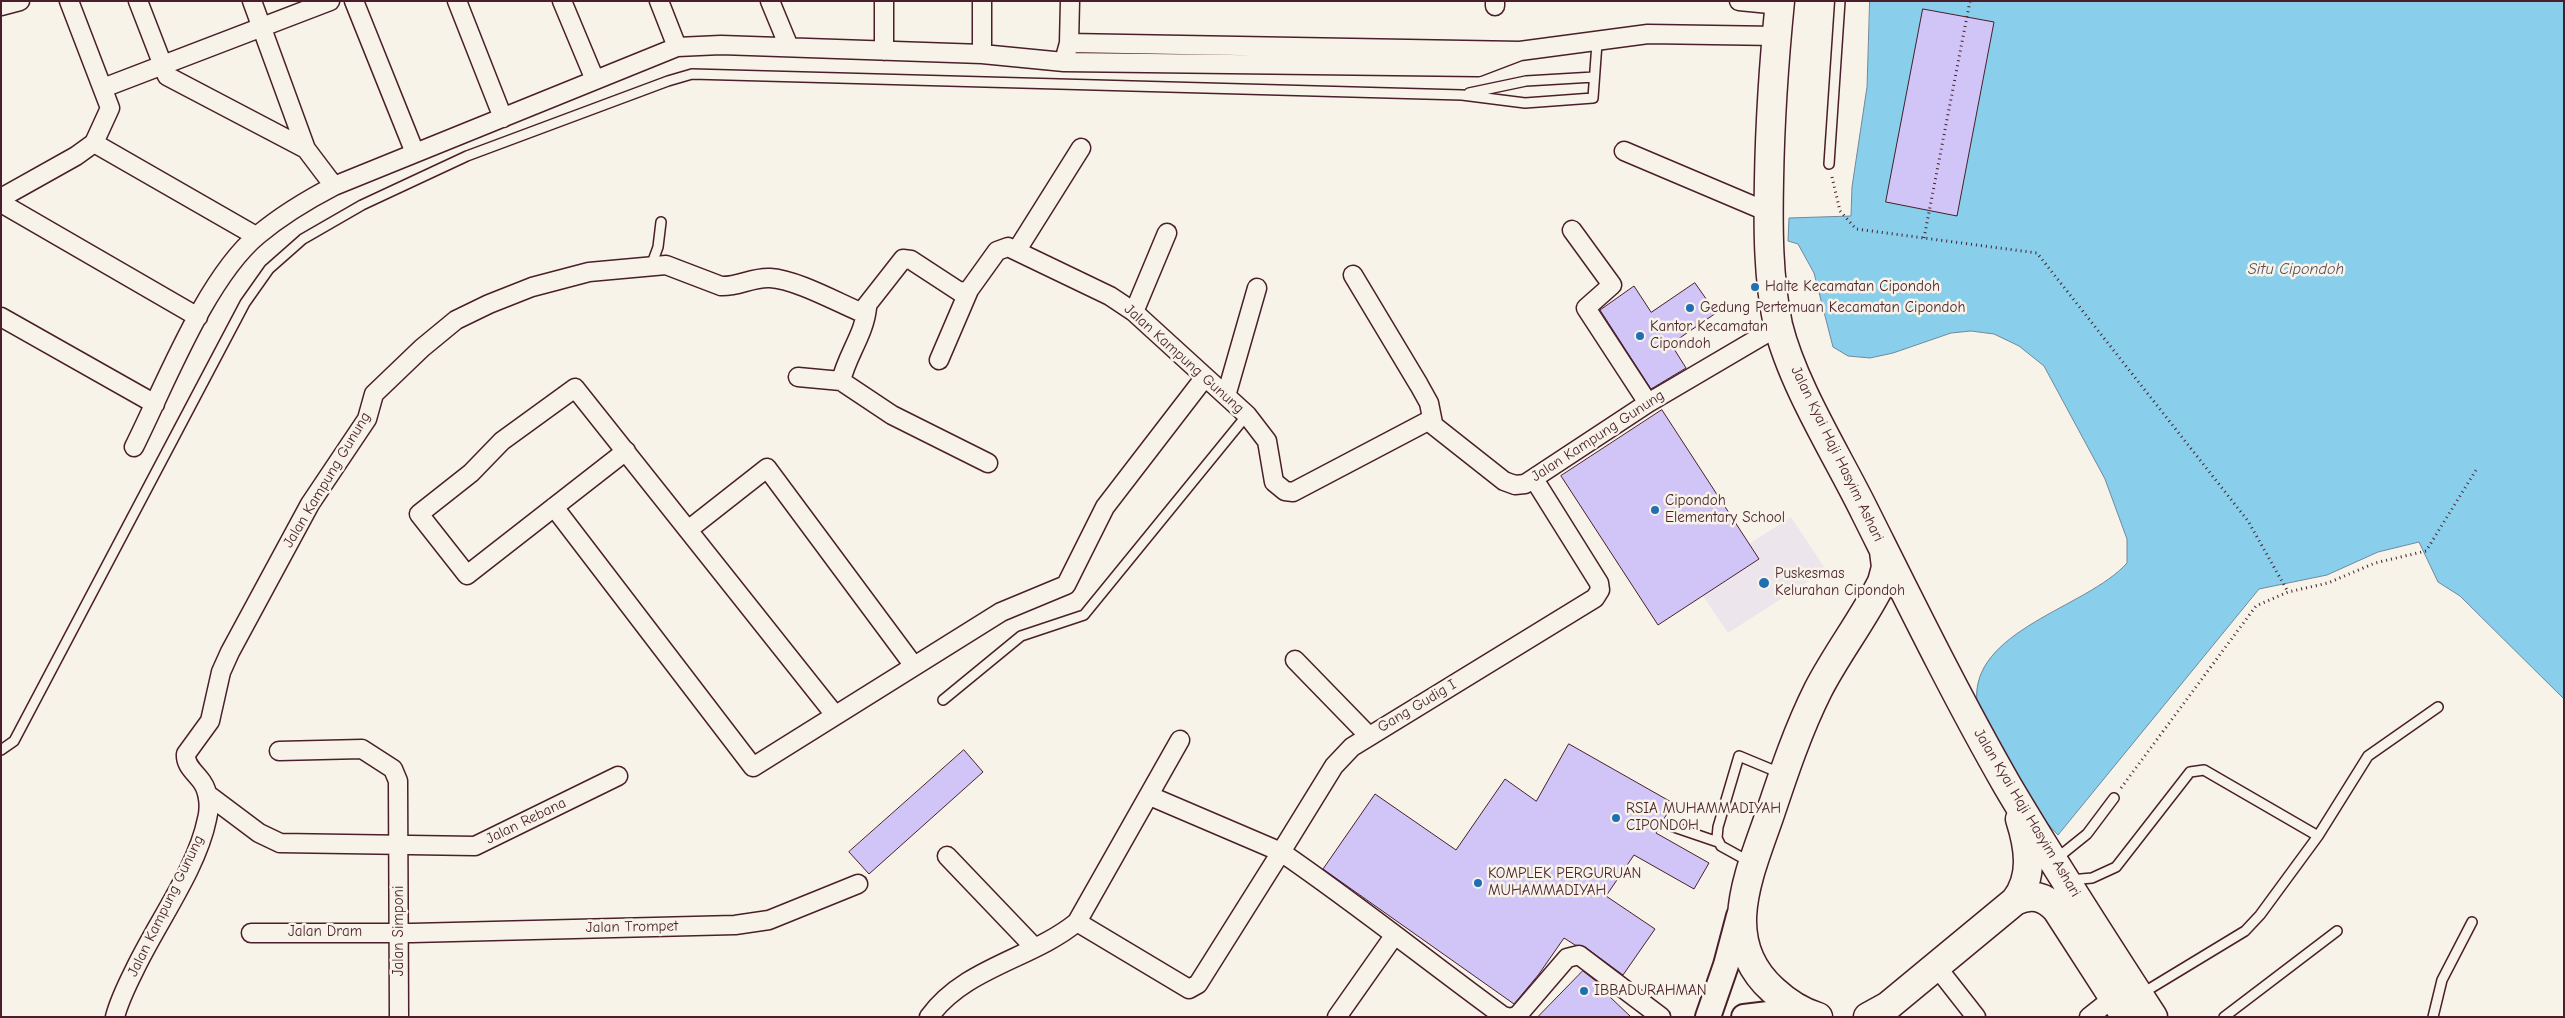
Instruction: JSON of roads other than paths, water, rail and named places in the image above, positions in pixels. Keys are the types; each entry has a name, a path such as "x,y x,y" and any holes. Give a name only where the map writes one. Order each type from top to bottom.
{"main road":[{"name":"Jalan Kyai Haji Hasyim Ashari","path":"1780,3 1771,92 1768,212 1772,283 1779,326 1803,392 1884,550 1914,614 2006,783 2060,871 2133,1007"},
{"name":"Jalan Kyai Haji Hasyim Ashari","path":"1817,1017 1783,1000 1755,970 1747,952 1742,930 1743,898 1748,861 1776,772 1818,691 1871,601 1884,575 1884,550"},
{"path":"1871,601 1883,598 1894,599 1905,605 1914,614"},
{"path":"1868,1017 1888,1006 2015,901 2025,885 2029,865 2022,826 2006,783"},
{"name":"Jalan Kyai Haji Hasyim Ashari","path":"2015,901 2035,896 2052,905 2133,1007"}],"street":[{"path":"1,6 20,1"},
{"path":"1,198 76,156 94,143 110,108 69,1"},
{"path":"138,1 167,76 306,149"},
{"path":"252,1 306,149 334,186"},
{"path":"103,88 330,1"},
{"path":"354,1 415,153"},
{"path":"457,1 503,118"},
{"path":"562,1 595,80"},
{"path":"660,1 677,47"},
{"path":"770,1 790,47"},
{"path":"884,1 884,51"},
{"path":"982,1 982,54"},
{"path":"1064,62 1069,43 1070,1"},
{"path":"1739,1 1780,3"},
{"path":"1069,43 1520,51 1648,34 1776,36"},
{"path":"134,447 198,317 227,269 256,236 294,208 334,186 677,47 722,45 982,54 1064,62 1478,67 1520,51"},
{"path":"94,143 256,236"},
{"path":"939,360 969,290 997,251 1008,247 1017,250 1081,148"},
{"path":"1624,152 1768,212"},
{"path":"1,203 198,317"},
{"path":"1572,230 1612,285 1586,308 1648,403"},
{"path":"1134,312 1167,234"},
{"name":"Jalan Kampung Gunung","path":"1017,250 1110,296 1134,312 1247,415 1267,441 1274,482 1285,491 1293,492 1424,422 1434,423 1504,481 1520,485 1534,479 1648,403 1779,326"},
{"path":"841,381 845,365 865,325 867,308 902,259 911,260 956,291 969,290"},
{"name":"Jalan Kampung Gunung","path":"116,1017 126,988 151,936 184,876 208,818 207,794 203,783 190,767 186,754 210,722 220,672 310,504 367,419 372,399 378,389 422,348 456,320 532,287 570,277 651,266 674,267 721,286 730,287 754,278 773,278 858,311 867,308"},
{"path":"1354,275 1429,403 1434,423"},
{"path":"1226,396 1257,288"},
{"path":"1,317 156,404"},
{"path":"798,377 841,381 892,415 988,463"},
{"path":"554,507 753,767 1001,612 1066,585 1105,507 1205,377"},
{"path":"626,451 467,575 419,514 471,473 502,441 575,388 626,451 835,715"},
{"path":"688,530 767,468 914,666"},
{"name":"Gang Gudig I","path":"1077,922 1189,989 1198,984 1343,754 1368,735 1510,651 1598,594 1599,583 1534,479"},
{"path":"1295,660 1368,735"},
{"path":"929,1017 946,997 965,983 1061,933 1077,922 1180,740"},
{"name":"Jalan Simponi","path":"279,751 362,749 393,769 398,781 399,1017"},
{"name":"Jalan Rebana","path":"207,794 259,833 280,843 475,846 618,776"},
{"path":"1150,796 1281,852 1345,896 1394,936 1504,1017"},
{"path":"948,856 1034,947"},
{"name":"Jalan Trompet","path":"399,933 735,925 769,920 858,884"},
{"path":"1708,1017 1729,958 1743,898"},
{"name":"Jalan Dram","path":"251,933 399,933"},
{"path":"1337,1017 1394,936"},
{"path":"1513,1017 1518,1015 1567,958 1573,954 1579,954 1661,1017"},
{"path":"1936,966 1976,1017"},
{"path":"2089,1017 2133,1007"},
{"path":"1744,1017 1777,1013 1817,1017"}],"lane":[{"path":"1828,164 1840,1"},
{"path":"1,750 14,741 244,303 269,269 303,238 362,205 467,156 668,81 692,74 1462,95 1525,103 1593,98 1597,42"},
{"path":"1462,95 1526,81 1594,77"},
{"path":"651,266 658,247 661,222"},
{"path":"942,700 1021,636 1084,615 1247,415"},
{"path":"2133,1007 2245,931 2260,915 2318,836 2368,756 2438,707"},
{"path":"1718,842 1718,827 1739,756 1776,772"},
{"path":"2114,798 2060,871 2092,878 2116,867 2190,772 2204,770 2318,836"},
{"path":"1671,826 1718,842 1748,861"},
{"path":"2432,1017 2442,980 2472,922"},
{"path":"2224,1017 2337,931"}],"water":[{"name":"Situ Cipondoh","path":"1870,1 2564,1 2564,699 2460,596 2438,582 2419,542 2378,552 2327,575 2259,589 2058,835 2043,819 1977,703 1980,678 1991,657 2010,638 2034,622 2086,594 2109,579 2127,563 2127,539 2105,479 2044,366 2019,346 1994,334 1971,331 1951,333 1893,353 1870,358 1848,356 1833,347 1814,273 1798,244 1788,241 1789,218 1851,216 1852,187 1867,87"}],"place":[{"name":"Halte Kecamatan Cipondoh","path":"1755,287"},
{"name":"Gedung Pertemuan Kecamatan Cipondoh","path":"1690,308"},
{"name":"Kantor Kecamatan Cipondoh","path":"1640,336"},
{"name":"Cipondoh Elementary School","path":"1655,510"},
{"name":"Puskesmas Kelurahan Cipondoh","path":"1764,583"},
{"name":"RSIA MUHAMMADIYAH CIPONDOH","path":"1616,818"},
{"name":"KOMPLEK PERGURUAN MUHAMMADIYAH","path":"1478,883"},
{"name":"IBBADURAHMAN","path":"1584,991"}]}
